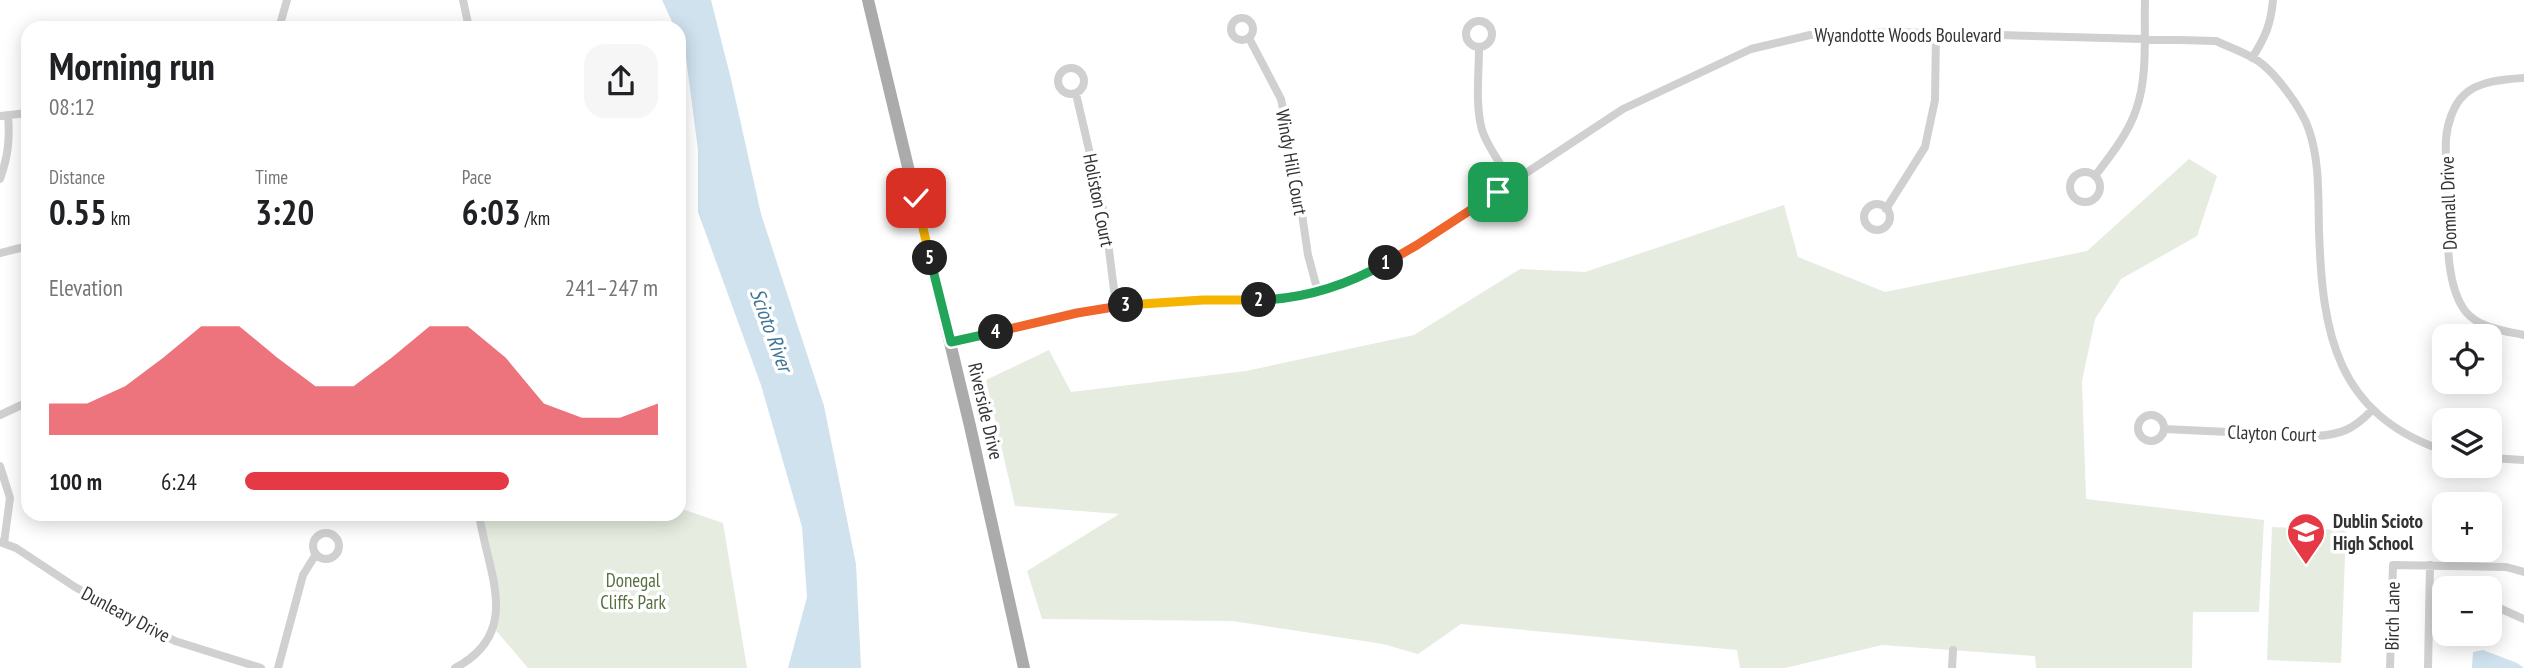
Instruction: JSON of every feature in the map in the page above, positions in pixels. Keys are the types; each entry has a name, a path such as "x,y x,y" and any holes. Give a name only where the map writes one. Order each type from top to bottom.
{"main road":[{"name":"Riverside Drive","path":"868,0 951,342 1024,668"}],"street":[{"path":"281,21 287,0"},
{"path":"463,0 468,21"},
{"path":"2095,176 2119,144 2137,110 2143,73 2145,0"},
{"path":"2252,58 2266,36 2272,20 2273,0"},
{"name":"Wyandotte Woods Boulevard","path":"951,342 1116,306 1203,300 1273,299 1318,292 1363,276 1395,258 1623,109 1751,49 1810,35 1892,32 2216,41 2258,60 2285,88 2309,129 2317,172 2319,239 2327,325 2346,378 2372,410 2388,423 2420,443 2432,447"},
{"path":"1886,209 1925,147 1935,100 1936,33"},
{"name":"Windy Hill Court","path":"1249,38 1280,99 1297,180 1308,255 1318,292"},
{"path":"1479,47 1482,130 1512,182"},
{"name":"Domnall Drive","path":"2524,78 2483,85 2464,94 2449,122 2446,139 2448,237 2452,279 2457,298 2466,313 2480,323 2524,335"},
{"name":"Holiston Court","path":"1076,94 1105,218 1116,306"},
{"path":"0,179 8,158 10,135 4,116"},
{"path":"0,251 21,247"},
{"path":"0,415 21,405"},
{"name":"Clayton Court","path":"2164,429 2315,436 2339,434 2362,421 2372,410"},
{"path":"2502,459 2524,460"},
{"path":"0,466 10,498 2,542"},
{"path":"455,668 482,647 496,619 496,591 481,521"},
{"name":"Dunleary Drive","path":"2,542 39,561 75,587 175,641 261,668"},
{"path":"278,668 303,575 316,554"},
{"name":"Birch Lane","path":"2390,668 2393,565 2430,565"},
{"path":"2428,668 2430,565 2506,567 2524,572"},
{"path":"2502,608 2524,619"},
{"path":"1952,668 1953,650"}],"green space":[{"path":"2189,159 2217,176 2197,236 2121,279 2095,319 2082,381 2086,499 2264,520 2259,612 2193,612 2192,668 2036,668 2035,656 1882,645 1785,668 1740,668 1737,650 1461,624 1418,654 1383,644 1233,621 1042,619 1027,571 1119,514 1015,506 986,380 1049,350 1071,392 1246,371 1414,335 1520,269 1585,272 1784,205 1798,257 1885,292 2087,251"},
{"name":"Donegal Cliffs Park","path":"686,510 723,523 747,668 528,668 493,627 496,619 480,521 686,521"},
{"path":"2272,527 2346,530 2341,663 2267,660"}],"water":[{"name":"Scioto River","path":"662,0 711,0 761,214 824,406 856,564 861,668 788,668 807,597 802,527 761,385 698,212 698,150 686,58 686,21 672,21"},
{"path":"2483,650 2524,668 2472,668 2473,652"}],"place":[{"name":"Dublin Scioto High School","path":"2306,566"}],"route":[{"path":"916,198 951,342 1116,306 1203,300 1273,299 1318,292 1363,276 1417,245 1498,192"}]}
